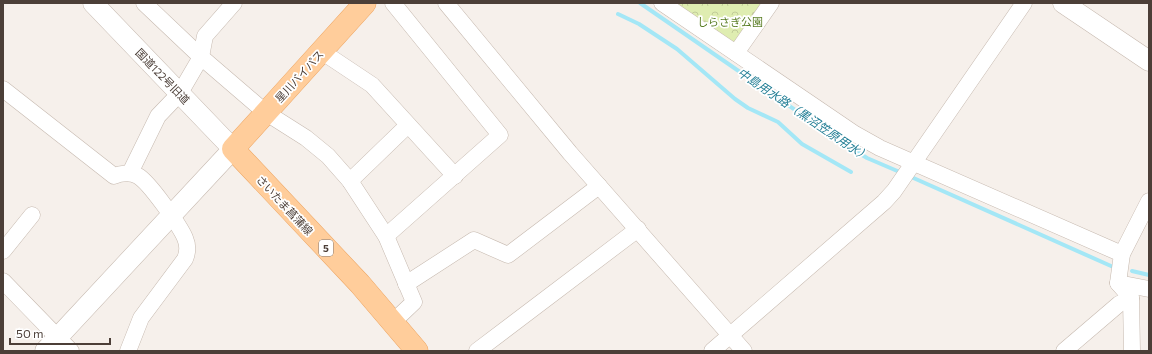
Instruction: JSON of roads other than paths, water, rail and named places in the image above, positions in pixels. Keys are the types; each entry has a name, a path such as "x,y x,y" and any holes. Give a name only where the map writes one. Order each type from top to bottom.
{"main road":[{"name":"星川バイパス","path":"233,149 365,3"},
{"name":"さいたま菖蒲線","path":"233,149 360,284 417,351"}],"street":[{"name":"国道122号旧道","path":"93,3 233,149"},
{"path":"144,3 201,57 265,112 306,138 328,156 350,181 386,236 414,302 393,322"},
{"path":"130,173 158,116 180,93 201,57 205,36 234,3"},
{"path":"386,236 500,135 393,3"},
{"path":"446,3 599,186 744,351"},
{"path":"662,3 855,134 880,148 913,165 1122,257"},
{"path":"736,53 771,3"},
{"path":"712,351 884,202 900,184 1024,3"},
{"path":"1063,3 1149,60"},
{"path":"321,51 372,85 455,176"},
{"path":"3,89 114,176 130,173 139,176 171,214 186,239 188,252 141,318 128,351"},
{"path":"350,181 408,125"},
{"path":"3,281 58,347 171,214 233,149"},
{"path":"406,284 474,240 508,255 599,186"},
{"path":"1132,351 1131,298 1119,280 1122,257 1149,201"},
{"path":"3,251 32,216"},
{"path":"477,351 638,229"},
{"path":"1119,280 1149,289"},
{"path":"1070,349 1119,304 1131,298"}],"waterway":[{"name":"中島用水路（黒沼笠原用水）","path":"640,3 846,145 867,158 902,173"},
{"path":"618,14 639,24 677,49 735,99 748,108 778,122 802,144 851,172"},
{"name":"中島用水路（黒沼笠原用水）","path":"909,176 1111,266"},
{"name":"中島用水路（黒沼笠原用水）","path":"1132,271 1149,275"}],"park label":[{"name":"しらさぎ公園","path":"730,21"}]}
